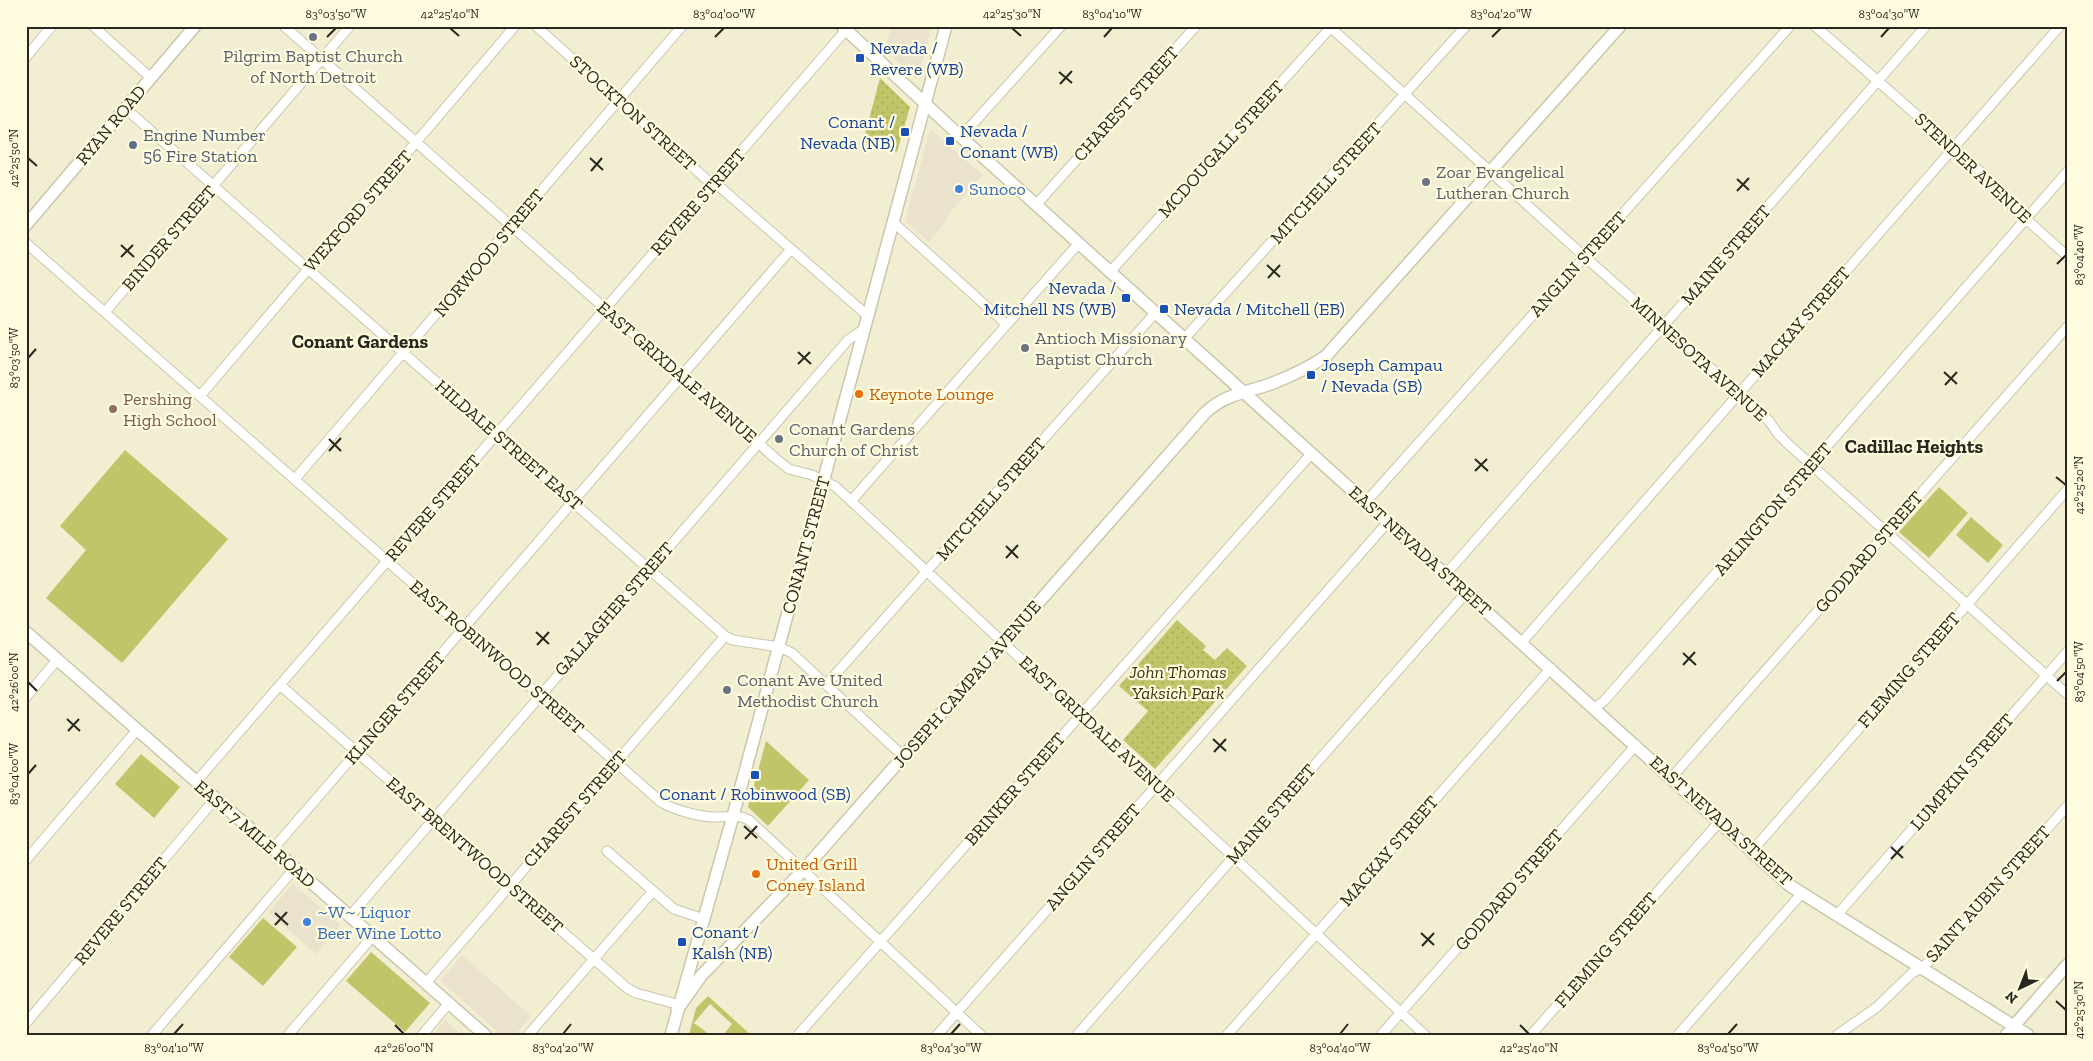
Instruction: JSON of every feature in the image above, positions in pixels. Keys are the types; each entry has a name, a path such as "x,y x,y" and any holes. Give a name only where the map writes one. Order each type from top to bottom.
{"street":[{"path":"26,57 52,26"},
{"path":"93,26 152,78"},
{"name":"RYAN ROAD","path":"26,224 196,26"},
{"name":"EAST GRIXDALE AVENUE","path":"284,26 789,469 812,475 836,487 1425,1035"},
{"name":"BINDER STREET","path":"104,312 350,26"},
{"name":"WEXFORD STREET","path":"200,396 516,26"},
{"name":"STOCKTON STREET","path":"536,26 706,179 714,183 868,316"},
{"name":"NORWOOD STREET","path":"295,479 682,26"},
{"name":"CONANT STREET","path":"671,1035 733,816 946,26"},
{"path":"961,137 1061,26"},
{"name":"CHAREST STREET","path":"1036,205 1196,26"},
{"name":"MITCHELL STREET","path":"1184,339 1466,26"},
{"name":"JOSEPH CAMPAU AVENUE","path":"679,1006 701,976 804,870 1205,413 1214,404 1243,391 1274,383 1318,361 1329,353 1620,26"},
{"name":"ANGLIN STREET","path":"1366,502 1790,26"},
{"name":"STENDER AVENUE","path":"1815,26 1983,174 1993,189 2067,256"},
{"name":"MAINE STREET","path":"1446,574 1926,26"},
{"name":"MACKAY STREET","path":"1522,642 2060,26"},
{"name":"MINNESOTA AVENUE","path":"1330,27 1584,257 1739,393 1769,421 1788,444 2067,694"},
{"name":"MCDOUGALL STREET","path":"1110,272 1330,27"},
{"name":"EAST NEVADA STREET","path":"844,28 961,137 1789,885 2028,1035"},
{"name":"REVERE STREET","path":"196,782 606,309 844,28"},
{"name":"HILDALE STREET EAST","path":"125,108 725,636 734,640 779,647 792,653 904,757"},
{"name":"ARLINGTON STREET","path":"1595,708 1604,701 2067,172"},
{"path":"893,222 1006,324"},
{"name":"EAST ROBINWOOD STREET","path":"26,243 662,802 672,808 716,818 733,816 744,817 749,820 981,1035"},
{"path":"851,501 1079,243"},
{"name":"KLINGER STREET","path":"274,849 791,249"},
{"name":"MITCHELL STREET","path":"827,685 1156,312"},
{"name":"GODDARD STREET","path":"1672,778 2067,327"},
{"name":"GALLAGHER STREET","path":"350,916 848,340 864,329"},
{"name":"BRINKER STREET","path":"798,1035 1312,454"},
{"name":"FLEMING STREET","path":"1752,851 2067,490"},
{"name":"ANGLIN STREET","path":"937,1035 1388,522"},
{"name":"MAINE STREET","path":"1076,1035 1466,593"},
{"name":"EAST 7 MILE ROAD","path":"26,632 484,1035"},
{"name":"CHAREST STREET","path":"426,983 725,636"},
{"name":"LUMPKIN STREET","path":"1837,915 2067,652"},
{"path":"26,697 57,660"},
{"name":"MACKAY STREET","path":"1227,1035 1551,668"},
{"name":"EAST BRENTWOOD STREET","path":"280,685 631,991 679,1006"},
{"path":"26,860 137,730"},
{"name":"GODDARD STREET","path":"1381,1035 1636,745"},
{"name":"REVERE STREET","path":"26,1023 215,799"},
{"name":"SAINT AUBIN STREET","path":"1837,1035 1877,1007 1912,973 1922,968 1944,947 2067,806"},
{"name":"FLEMING STREET","path":"1531,1035 1720,821"},
{"path":"606,851 674,909 704,919"},
{"path":"152,1035 295,868"},
{"path":"528,1035 652,891"},
{"path":"1678,1035 1802,893"},
{"path":"288,1035 373,936"},
{"path":"2006,1035 2067,965"},
{"path":"422,1035 449,1003"}],"shaded area":[{"path":"892,26 932,26 917,79 884,50"},
{"path":"930,129 983,175 949,214 944,224 929,242 905,221"},
{"path":"293,884 341,925 316,954 268,912"},
{"path":"462,955 531,1016 515,1035 501,1035 441,981"},
{"path":"445,1020 462,1035 433,1035"}],"green space":[{"path":"880,78 910,107 897,152 863,142"},
{"path":"125,450 228,539 122,663 46,598 86,550 60,526"},
{"path":"1939,487 1968,513 1929,558 1899,532"},
{"path":"1971,517 2003,545 1988,563 1956,535"},
{"name":"John Thomas Yaksich Park","path":"1177,620 1206,646 1203,650 1215,660 1227,648 1247,666 1155,769 1123,740 1148,711 1119,686"},
{"path":"766,741 809,780 768,826 748,807"},
{"path":"141,754 180,787 154,818 115,784"},
{"path":"263,918 297,947 263,986 229,957"},
{"path":"371,952 430,1003 405,1032 346,981"},
{"path":"708,996 751,1035 723,1035 732,1024 710,1004 694,1023 709,1034 689,1035 696,1008"}],"place":[{"name":"Pilgrim Baptist Church of North Detroit","path":"313,37"},
{"name":"Nevada / Revere (WB)","path":"860,58"},
{"name":"Conant / Nevada (NB)","path":"905,132"},
{"name":"Nevada / Conant (WB)","path":"950,141"},
{"name":"Engine Number 56 Fire Station","path":"133,145"},
{"name":"Zoar Evangelical Lutheran Church","path":"1426,182"},
{"name":"Sunoco","path":"959,189"},
{"name":"Nevada / Mitchell NS (WB)","path":"1126,298"},
{"name":"Nevada / Mitchell (EB)","path":"1164,309"},
{"name":"Antioch Missionary Baptist Church","path":"1025,348"},
{"name":"Joseph Campau / Nevada (SB)","path":"1311,375"},
{"name":"Keynote Lounge","path":"859,394"},
{"name":"Pershing High School","path":"113,409"},
{"name":"Conant Gardens Church of Christ","path":"779,439"},
{"name":"Conant Ave United Methodist Church","path":"727,690"},
{"name":"Conant / Robinwood (SB)","path":"755,775"},
{"name":"United Grill Coney Island","path":"756,874"},
{"name":"~W~ Liquor Beer Wine Lotto","path":"307,922"},
{"name":"Conant / Kalsh (NB)","path":"682,942"}],"district":[{"name":"Conant Gardens","path":"360,341"},
{"name":"Cadillac Heights","path":"1914,446"}]}
